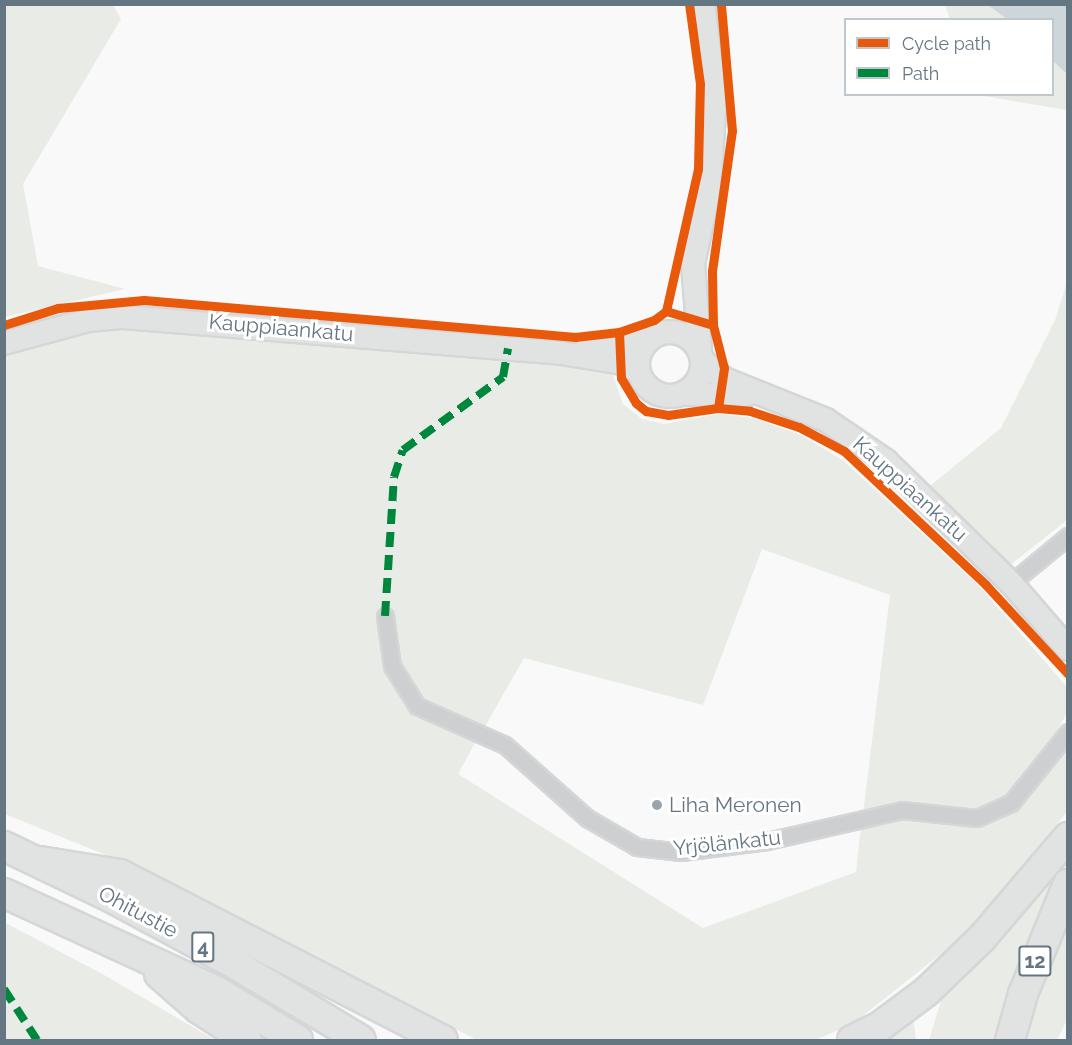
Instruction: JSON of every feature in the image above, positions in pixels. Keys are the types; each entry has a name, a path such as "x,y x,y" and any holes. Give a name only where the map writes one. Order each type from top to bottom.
{"highway":[{"path":"852,1041 879,1027 926,993 982,938 1068,837"},
{"name":"Ohitustie","path":"4,846 40,861 233,963 361,1041"},
{"path":"40,861 120,874 443,1041"},
{"name":"12","path":"1010,1041 1023,994 1068,884"},
{"name":"Ohitustie","path":"4,893 215,990 298,1041"},
{"path":"142,957 191,1002 247,1041"}],"street":[{"path":"703,4 713,70 715,127 709,190 693,264 678,315 639,354 638,371 643,382 660,395 766,396"},
{"path":"682,394 698,381 701,356 693,264"},
{"name":"Kauppiaankatu","path":"4,343 88,320 124,317 561,353 618,362 638,371"},
{"path":"658,335 686,336 701,356"},
{"name":"Kauppiaankatu","path":"561,353 658,335"},
{"name":"Kauppiaankatu","path":"701,356 716,375 826,420 879,456 1011,583 1068,649"},
{"path":"1011,583 1068,536"},
{"name":"Yrjölänkatu","path":"386,616 392,666 417,706 505,745 587,818 637,847 681,852 767,842 902,810 977,818 1011,803 1068,732"}],"shaded area":[{"path":"5,5 113,5 121,19 23,184 38,266 125,289 5,317"},
{"path":"945,5 1067,5 1067,110 984,96 1054,96 1054,18 950,18"},
{"path":"988,5 1067,5 1067,74 1054,62 1054,18 1006,18"},
{"path":"1067,282 1067,520 1009,566 930,486 1001,428 1055,320"},
{"path":"141,328 611,369 623,404 642,419 664,424 719,414 753,418 801,435 844,461 980,587 1067,687 1067,713 1050,743 1007,798 976,810 900,803 863,814 890,595 762,549 703,705 524,658 483,730 421,703 397,664 379,611 385,669 411,712 476,741 458,774 703,928 856,872 861,826 904,815 1013,809 1067,747 1067,812 961,938 855,1022 816,1040 477,1040 155,875 5,814 4,355 84,333"},
{"path":"1067,851 1067,863 1042,910 998,1040 929,1040 944,991"},
{"path":"1067,902 1067,1020 1057,1040 1019,1040"},
{"path":"4,922 106,976 215,1040 5,1040"},
{"path":"913,1016 916,1040 871,1040"}],"marked path":[{"path":"385,616 394,477 403,450 503,377 508,348"},
{"path":"4,989 37,1040"}],"cycle path":[{"path":"666,311 698,169 700,84 689,4"},
{"path":"713,325 712,271 732,131 721,4"},
{"path":"4,325 58,308 144,300 575,337 619,332 654,320 666,311 713,325 724,368 718,408"},
{"path":"619,332 621,378 636,403 646,411 668,415 718,408 750,411 799,427 844,451 986,585 1068,674"}],"place":[{"name":"Liha Meronen","path":"657,805"}]}
